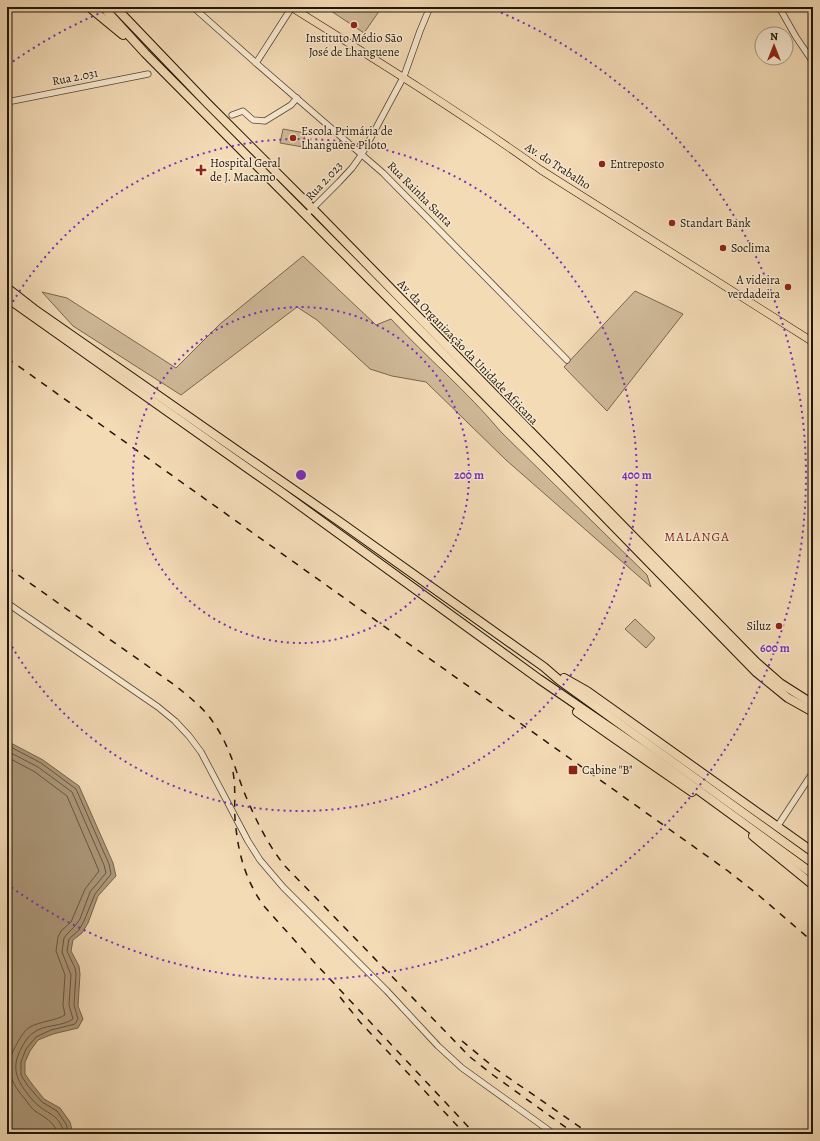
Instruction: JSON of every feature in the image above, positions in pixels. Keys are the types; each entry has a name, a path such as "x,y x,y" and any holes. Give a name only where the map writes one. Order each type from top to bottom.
{"highway":[{"path":"89,7 145,53"},
{"path":"103,7 145,53"},
{"name":"Av. da Organização da Unidade Africana","path":"116,7 206,102 313,209 756,662 780,683 813,704"},
{"name":"Av. da Organização da Unidade Africana","path":"145,53 554,465 756,672 788,698 813,712"},
{"path":"7,288 40,313 544,667 587,691 774,835 813,863"},
{"path":"7,298 280,491 539,679 653,757 774,835 811,849"},
{"path":"539,679 573,708 611,736 761,842 813,885"},
{"path":"774,835 813,874"}],"main road":[{"name":"Av. do Trabalho","path":"292,7 404,76 541,170 812,338"}],"street":[{"name":"Rua Rainha Santa","path":"193,7 398,187 567,360"},
{"path":"256,63 292,7"},
{"name":"Rua 2.023","path":"306,215 348,173 362,154 404,76 430,7"},
{"path":"779,7 796,37 813,62"},
{"name":"Rua 2.031","path":"7,102 148,74"},
{"path":"232,115 243,111 253,120 265,122 291,105 297,98"},
{"path":"7,603 158,707 175,721 201,752 248,841 260,860 279,883 387,991 438,1046 462,1068 554,1134"},
{"path":"774,835 813,772"}],"shaded area":[{"path":"325,7 382,7 364,33"},
{"name":"Escola Primária de Lhanguene Piloto","path":"283,129 305,133 303,147 280,143"},
{"path":"303,256 376,325 391,319 475,403 501,432 647,575 651,587 506,460 426,382 392,376 370,369 317,320 297,307 181,395 73,326 42,292 67,298 176,368 220,324"},
{"path":"635,291 683,314 607,411 564,367"},
{"path":"635,619 655,638 646,648 625,629"}],"water":[{"path":"7,741 43,760 79,786 113,863 116,876 98,896 88,923 82,933 73,940 71,951 79,966 78,1006 83,1019 78,1028 53,1034 38,1040 30,1051 25,1062 25,1074 44,1099 60,1108 70,1122 73,1134 7,1134"}],"railway":[{"path":"7,358 728,871 813,942"},
{"path":"7,567 176,686 201,707 223,738 257,821 267,840 285,866 470,1057 575,1134"},
{"path":"233,772 235,790 235,819 240,853 256,895 263,905 314,962 475,1134"},
{"path":"340,997 360,1022 465,1134"},
{"path":"462,1041 496,1069 590,1134"}],"place":[{"name":"Instituto Médio São José de Lhanguene","path":"354,25"},
{"name":"Escola Primária de Lhanguene Piloto","path":"293,138"},
{"name":"Entreposto","path":"602,164"},
{"name":"Hospital Geral de J. Macamo","path":"201,170"},
{"name":"Standart Bank","path":"672,223"},
{"name":"Soclima","path":"723,248"},
{"name":"A videira verdadeira","path":"788,287"},
{"name":"Siluz","path":"779,626"},
{"name":"Cabine \"B\"","path":"573,770"}],"district":[{"name":"MALANGA","path":"697,536"}]}
